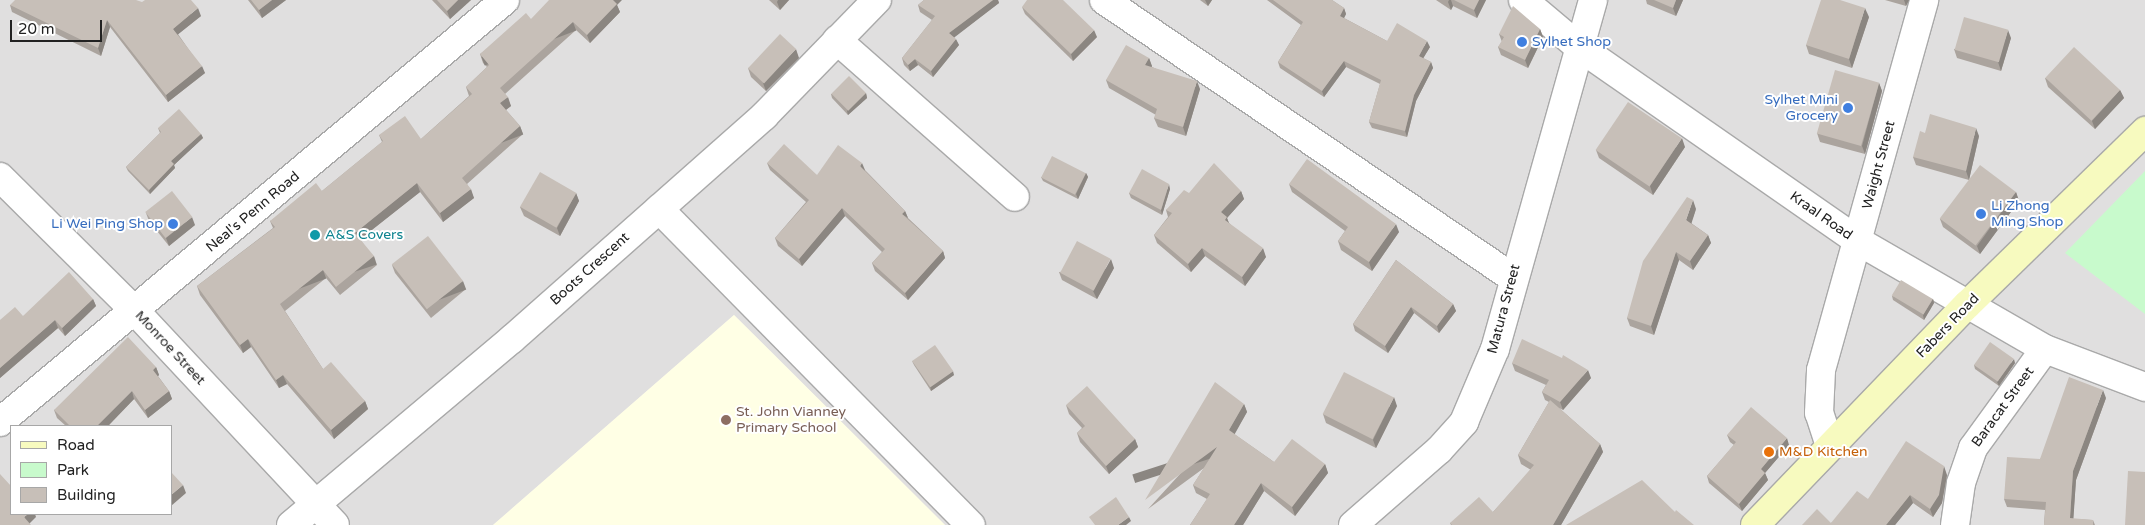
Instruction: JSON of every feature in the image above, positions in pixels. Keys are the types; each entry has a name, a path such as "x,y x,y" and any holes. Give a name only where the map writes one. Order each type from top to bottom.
{"main road":[{"name":"Fabers Road","path":"1755,525 1968,304 2145,131"}],"street":[{"name":"Neal's Penn Road","path":"0,422 136,312 505,0"},
{"name":"Boots Crescent","path":"291,525 659,209 764,116 877,0"},
{"path":"1104,0 1513,278"},
{"name":"Kraal Road","path":"1523,0 1579,47 1858,241 2045,350 2145,387"},
{"name":"Matura Street","path":"1353,525 1439,450 1464,422 1495,349 1513,278 1593,0"},
{"name":"Waight Street","path":"1830,446 1819,413 1818,390 1924,0"},
{"path":"837,40 1015,197"},
{"name":"Monroe Street","path":"0,178 136,312 317,504 334,525"},
{"path":"659,209 971,525"},
{"name":"Baracat Street","path":"1955,525 1961,483 1973,448 2045,350"}],"shaded area":[{"path":"0,0 2145,0 2145,525 945,525 734,315 493,525 0,525"},
{"name":"St. John Vianney Primary School","path":"734,315 945,525 493,525"}],"green space":[{"path":"2145,171 2145,314 2065,253"}],"building":[{"path":"15,0 136,0 142,2 145,0 191,0 198,8 173,29 202,66 166,95 107,20 98,48 10,5"},
{"path":"251,0 272,0 259,10"},
{"path":"437,0 458,0 447,11"},
{"path":"549,0 613,0 617,4 587,35 573,22 500,88 508,97 500,103 520,126 462,178 471,189 440,213 417,183 355,233 374,256 336,287 323,270 280,304 323,369 331,362 365,401 331,430 283,375 276,380 248,339 240,345 197,286 275,227 270,221 316,183 322,191 383,141 379,135 405,116 421,139 472,94 466,87 489,65 480,54 526,13 531,19"},
{"path":"924,0 993,0 949,33 956,39 931,71 915,59 908,65 902,58 935,16 918,5"},
{"path":"1027,0 1063,0 1094,30 1071,54 1022,7"},
{"path":"1273,0 1332,0 1344,8 1340,16 1387,41 1397,23 1427,41 1419,56 1431,62 1414,95 1405,131 1369,122 1381,80 1344,61 1322,91 1278,62 1303,22"},
{"path":"1454,0 1479,0 1474,10"},
{"path":"1654,0 1676,0 1673,8"},
{"path":"1821,0 1840,0 1865,8 1849,59 1806,45"},
{"name":"Sylhet Shop","path":"1513,6 1540,29 1525,60 1498,47 1504,37 1499,34"},
{"path":"1964,17 2008,30 1999,62 1955,50"},
{"path":"780,34 796,49 764,83 748,68"},
{"path":"1126,45 1149,58 1145,65 1197,81 1183,127 1154,118 1157,109 1106,80"},
{"path":"2074,47 2120,90 2091,121 2045,78"},
{"path":"1835,70 1879,83 1861,146 1817,133"},
{"path":"849,76 866,93 848,111 831,94"},
{"path":"1628,102 1682,138 1649,186 1596,150"},
{"path":"179,109 201,134 171,161 174,164 149,190 126,167 161,132 158,128"},
{"path":"1930,114 1976,128 1966,171 1913,157 1920,131 1925,133"},
{"path":"784,144 817,175 838,145 862,163 860,166 905,211 902,214 943,251 905,293 872,263 885,249 842,208 799,259 775,238 809,200 767,163"},
{"path":"1052,156 1086,173 1075,195 1041,177"},
{"path":"1307,159 1396,224 1369,262 1338,241 1348,227 1289,184"},
{"path":"1214,163 1241,191 1221,212 1227,217 1225,220 1263,248 1242,277 1202,248 1188,264 1154,235 1172,213 1166,210 1184,190 1189,193"},
{"name":"Li Zhong Ming Shop","path":"1980,165 2016,192 1976,246 1940,219"},
{"path":"1142,169 1169,184 1161,210 1129,193"},
{"path":"540,172 576,193 556,228 520,207"},
{"path":"172,191 192,217 166,238 145,212"},
{"path":"1687,197 1693,200 1686,220 1708,235 1690,261 1676,252 1651,326 1627,318 1643,261"},
{"path":"428,236 463,281 427,309 392,264"},
{"path":"1077,241 1111,259 1094,291 1060,273"},
{"path":"1396,260 1453,304 1437,326 1411,307 1385,346 1353,324"},
{"path":"69,272 93,299 62,328 55,320 0,368 0,320 15,307 23,316"},
{"path":"1901,280 1933,299 1923,314 1892,295"},
{"path":"128,337 156,367 153,370 169,391 145,410 132,391 98,425 69,425 54,410"},
{"path":"1522,339 1562,358 1563,355 1588,370 1560,402 1542,392 1549,380 1512,363"},
{"path":"1990,342 2014,359 1998,382 1974,365"},
{"path":"935,345 953,371 930,387 912,361"},
{"path":"1344,372 1394,397 1373,439 1323,414"},
{"path":"2069,377 2103,390 2073,471 2070,518 2093,520 2093,525 2044,525 2046,502 2004,499 2007,457 2040,459"},
{"path":"1215,382 1244,404 1229,430 1274,462 1292,439 1325,464 1292,507 1261,483 1234,525 1190,525 1210,494 1193,485 1217,447 1145,500"},
{"path":"1087,386 1135,439 1106,466 1077,433 1085,426 1066,405"},
{"path":"1550,400 1600,444 1553,525 1452,525 1450,523 1479,497 1493,512 1534,465 1518,455"},
{"path":"1751,407 1787,438 1761,469 1765,473 1739,504 1707,476 1736,442 1727,435"},
{"path":"1906,441 1944,466 1939,495 1930,509 1910,495 1886,525 1802,525 1817,509 1831,523 1857,491 1868,499"},
{"path":"2128,471 2145,472 2145,525 2125,525"},
{"path":"172,473 183,485 172,494"},
{"path":"0,474 10,485 10,515 27,515 24,517 31,525 0,525"},
{"path":"1642,480 1675,512 1676,510 1694,525 1566,525"},
{"path":"1116,497 1129,517 1118,525 1095,525 1089,517"}],"place":[{"name":"Sylhet Shop","path":"1522,42"},
{"name":"Sylhet Mini Grocery","path":"1848,108"},
{"name":"Li Zhong Ming Shop","path":"1981,214"},
{"name":"Li Wei Ping Shop","path":"173,224"},
{"name":"A&S Covers","path":"315,235"},
{"name":"St. John Vianney Primary School","path":"726,420"},
{"name":"M&D Kitchen","path":"1769,452"}]}
